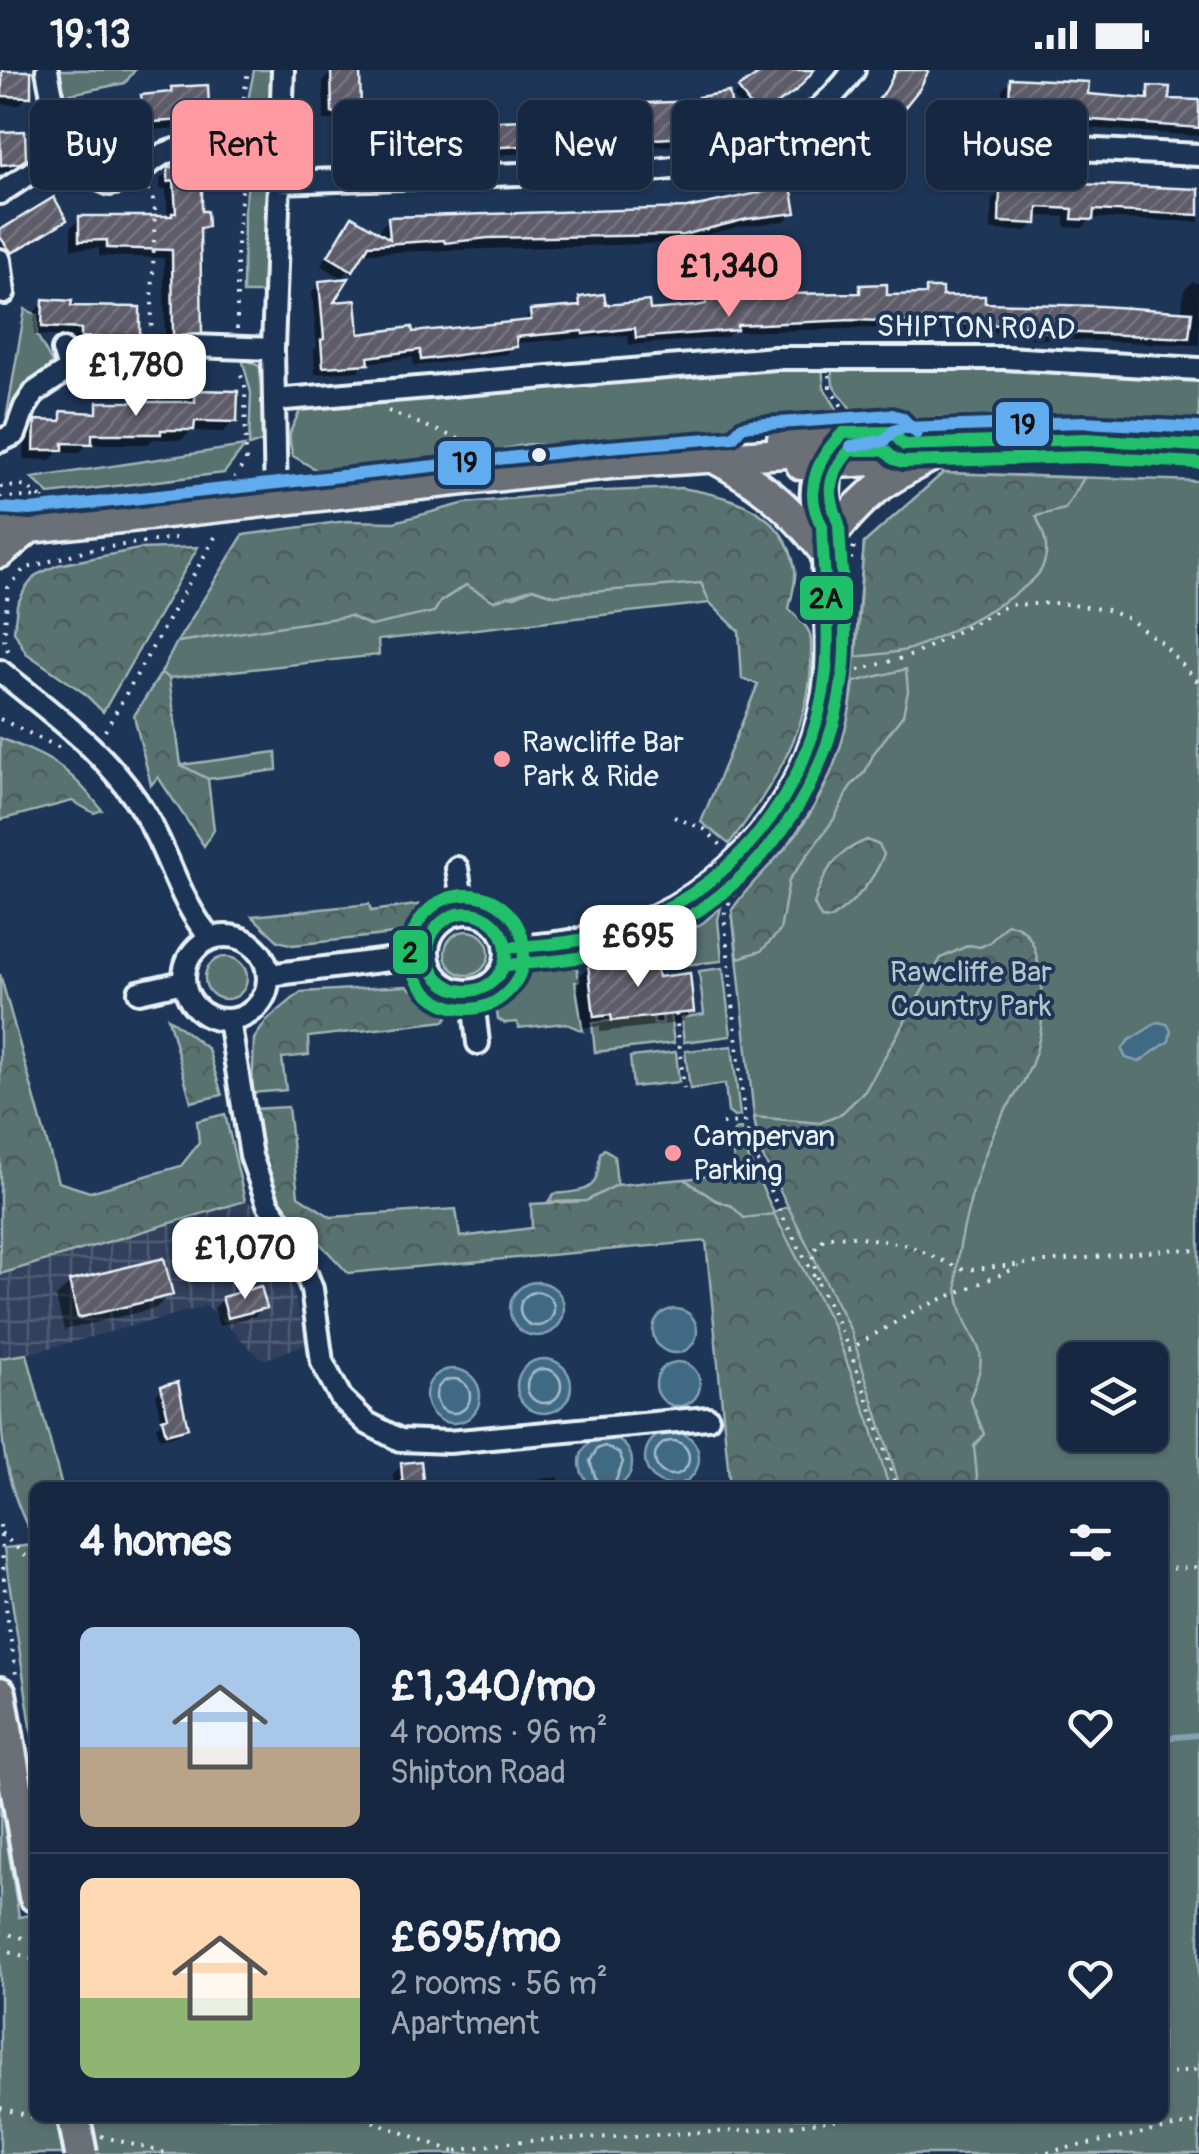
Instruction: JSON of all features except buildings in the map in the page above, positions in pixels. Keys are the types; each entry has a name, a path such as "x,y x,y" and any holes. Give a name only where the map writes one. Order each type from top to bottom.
{"highway":[{"path":"0,1693 30,1869"}],"main road":[{"path":"820,465 827,448 848,427"},
{"path":"0,525 30,528 742,454 752,442 848,427 892,432 904,445"},
{"path":"742,454 752,464 820,465 892,457 904,445 1085,439 1199,446"},
{"path":"710,457 750,477 822,537 876,486 961,444"},
{"path":"0,553 30,528"}],"street":[{"path":"47,70 53,100"},
{"path":"281,100 283,70"},
{"path":"313,181 634,170 720,160 750,151 808,118 841,88 854,70"},
{"path":"1087,149 1199,155"},
{"path":"0,193 30,173"},
{"path":"276,501 273,350 277,190"},
{"path":"0,260 4,293"},
{"path":"0,441 15,434 25,406 66,360 132,367 193,346 273,350"},
{"name":"SHIPTON ROAD","path":"274,400 652,367 828,358 1005,358 1199,369"},
{"path":"506,948 612,932 660,912 706,886 736,860 787,796 818,724 826,670 822,537 812,501 813,476 820,465"},
{"path":"0,670 98,752 154,832 196,921 212,938"},
{"path":"0,690 26,692"},
{"path":"457,868 464,912"},
{"path":"464,912 495,924 506,948 505,965 498,977 488,986 472,991 458,991 438,978 428,955 432,935 441,923 464,912"},
{"path":"234,936 248,942 258,951 268,975 260,1002 250,1012 229,1020 210,1017 192,1004 184,982 188,958 196,947 212,938 234,936"},
{"path":"268,975 428,955"},
{"path":"139,992 184,982"},
{"path":"472,991 478,1043"},
{"path":"229,1020 251,1156 268,1204 293,1239 312,1289 322,1362 341,1398 367,1423 400,1440 449,1442 708,1418"}],"path":[{"path":"235,477 246,461 245,384 237,368 237,348 238,238 244,171 242,110 248,70"},
{"path":"146,190 155,204 150,362"},
{"path":"828,358 830,388 848,427"},
{"path":"348,394 542,472"},
{"path":"0,487 25,486 46,500 27,496 0,498"},
{"path":"105,731 219,532 200,535"},
{"path":"0,644 4,639 8,588 24,568 87,550 181,537"},
{"path":"0,576 8,588"},
{"path":"848,673 913,656 1008,606 1059,603 1107,610 1129,619 1163,644 1199,683"},
{"path":"0,719 66,751"},
{"path":"674,817 704,829 750,876 732,896 724,915 745,1122 779,1212 838,1324"},
{"path":"676,1014 684,1089"},
{"path":"722,1124 745,1122"},
{"path":"894,1482 877,1422 814,1274 812,1252 825,1237 854,1236 907,1245 964,1270 1176,1249 1199,1251"},
{"path":"848,1350 918,1309 1026,1264"},
{"path":"0,1525 11,1644"},
{"path":"1,1533 30,1560"},
{"path":"1168,1569 1199,1567"},
{"path":"0,1932 30,1939"},
{"path":"0,1948 30,1958"},
{"path":"1168,2073 1199,2069"},
{"path":"0,2108 30,2118"},
{"path":"44,2122 169,2154"},
{"path":"374,2122 459,2152 507,2142 757,2130 819,2122"},
{"path":"1037,2154 1199,2122"}],"shaded area":[{"path":"245,1201 259,1206 275,1220 306,1340 304,1345 266,1359 259,1357 207,1306 0,1358 0,1274"}],"green space":[{"path":"53,70 135,70 125,83 60,96"},
{"path":"254,70 274,70 273,100 248,100"},
{"path":"247,190 269,190 264,293 243,293"},
{"path":"25,309 37,315 37,335 52,363 7,414"},
{"path":"242,358 259,366 263,377 264,441 249,446 251,393"},
{"path":"822,366 824,388 845,422 717,430 572,447 528,444 449,460 320,472 293,456 291,447 291,430 301,408 622,377"},
{"path":"831,366 1006,366 1199,380 1199,424 1001,416 859,420 833,385"},
{"path":"245,446 224,473 49,494 32,478"},
{"name":"Rawcliffe Bar Country Park","path":"943,473 1199,481 1199,2154 0,2154 0,1800 19,1917 30,1915 30,2122 1168,2122 1168,1482 731,1482 732,1206 715,1200 684,1179 735,1173 731,1136 741,1129 749,1159 774,1213 788,1206 760,1151 732,910 790,842 831,773 849,725 864,543"},
{"path":"943,473 1084,478 1065,509 1036,516 1045,542 1045,561 1021,590 923,644 904,651 856,657 864,543"},
{"path":"681,488 753,509 780,533 795,569 789,609 811,637 810,681 797,732 773,780 729,844 701,822 758,684 742,679 739,631 710,603 701,583 554,595 533,588 494,601 466,585 441,601 434,612 371,626 350,616 177,642 243,535 346,521 394,522 466,503"},
{"path":"198,547 103,712 84,693 26,653 14,631 17,605 36,575 58,565 139,549"},
{"path":"701,582 710,603 378,640 379,655 169,678 161,673 177,642 441,601 466,585 513,597 533,588 554,595"},
{"path":"906,669 908,691 903,715 789,880 780,931 761,951 738,958 732,910 788,845 824,789 840,748 854,682"},
{"path":"161,673 169,678 181,765 208,779 214,830 204,846 158,777 151,785 134,716"},
{"path":"0,738 58,765 102,810 94,813 72,801 0,820"},
{"path":"276,752 277,770 208,779 181,765"},
{"path":"867,840 879,845 884,854 875,873 847,906 830,919 821,918 814,904 826,873 846,851"},
{"path":"431,903 403,933 293,945 278,941 252,916 369,904 371,911"},
{"path":"721,907 718,920 722,961 674,966 672,942"},
{"path":"1007,924 1023,930 1030,938 1040,971 1042,1018 1031,1065 1000,1120 981,1166 958,1259 960,1305 981,1356 970,1398 984,1434 974,1446 978,1482 898,1482 851,1331 760,1151 754,1117 820,1123 840,1115 865,1091 941,958 969,945 980,947"},
{"path":"467,931 482,938 489,953 482,968 467,975 452,968 445,953 452,938"},
{"path":"226,957 241,963 247,978 241,993 226,999 211,993 205,978 211,963"},
{"path":"550,962 577,968 579,981 575,982 583,1031 565,1023 519,1028 517,1022 498,1019 496,1007 513,993 527,969"},
{"path":"723,968 731,1036 684,1042 681,1018 704,1014 699,971"},
{"path":"0,974 58,1182 90,1192 181,1166 199,1143 197,1121 225,1114 245,1201 0,1274"},
{"path":"406,986 449,1014 445,1021 308,1037 309,1055 282,1058 286,1090 252,1093 254,1039 267,1020 301,992"},
{"path":"670,1014 674,1043 595,1052 592,1023 653,1016 654,1024 663,1023 662,1016"},
{"path":"168,1018 208,1049 222,1095 191,1102"},
{"path":"732,1046 740,1116 734,1117 728,1112 725,1084 690,1089 685,1051"},
{"path":"676,1052 679,1082 633,1087 630,1057"},
{"path":"288,1107 298,1196 331,1217 456,1209 460,1237 532,1228 531,1204 586,1201 617,1185 684,1179 715,1200 732,1206 744,1218 774,1214 833,1326 888,1482 730,1482 706,1241 348,1273 281,1202 264,1165 252,1109"},
{"path":"604,1149 614,1155 617,1185 586,1201 548,1202 554,1194 590,1186"},
{"path":"27,1354 61,1482 30,1482 30,1531 15,1496 4,1452 0,1358"},
{"path":"30,1545 30,1720 4,1548"}],"water":[{"path":"1158,1022 1167,1024 1171,1031 1169,1041 1139,1062 1126,1058 1122,1050 1128,1041"},
{"path":"537,1282 556,1290 564,1309 556,1328 537,1336 518,1328 510,1309 518,1290"},
{"path":"675,1309 691,1315 697,1331 691,1347 675,1353 659,1347 653,1331 659,1315"},
{"path":"544,1359 563,1367 571,1386 563,1405 544,1413 525,1405 517,1386 525,1367"},
{"path":"678,1362 694,1368 700,1384 694,1400 678,1406 662,1400 656,1384 662,1368"},
{"path":"453,1369 472,1377 480,1396 472,1415 453,1423 434,1415 426,1396 434,1377"},
{"path":"662,1433 682,1433 697,1448 697,1468 684,1482 660,1482 647,1468 647,1448"},
{"path":"596,1439 616,1439 630,1453 632,1463 625,1482 587,1482 582,1473 582,1453"}],"waterway":[{"path":"1168,1738 1199,1735"}],"transit line":[{"name":"19","path":"2,508 30,510 733,437 742,427 751,425 892,415 902,418 917,433"},
{"name":"19","path":"851,446 884,441 903,428 1084,422 1199,428"},
{"name":"2A","path":"506,948 586,939 654,915 693,893 728,866 784,798 804,758 818,716 826,671 822,526 813,488 819,465 843,433 892,432 904,445 1085,439 1199,446"},
{"name":"2","path":"508,965 600,953 658,933 699,910 736,881 769,848 796,809 818,768 834,723 843,676 844,600 839,524 831,486 836,469 850,450 884,450 903,462 1085,457 1198,463"},
{"name":"2","path":"467,895 489,900 507,912 519,930 524,952 519,974 507,992 489,1004 467,1009 445,1004 427,992 415,974 410,952 415,930 427,912 445,900 467,895"},
{"name":"2A","path":"467,913 495,924 506,952 495,980 467,991 439,980 428,952 439,924 467,913"}],"place":[{"name":"Rawcliffe Bar Park & Ride","path":"502,759"},
{"name":"Campervan Parking","path":"673,1153"}]}
